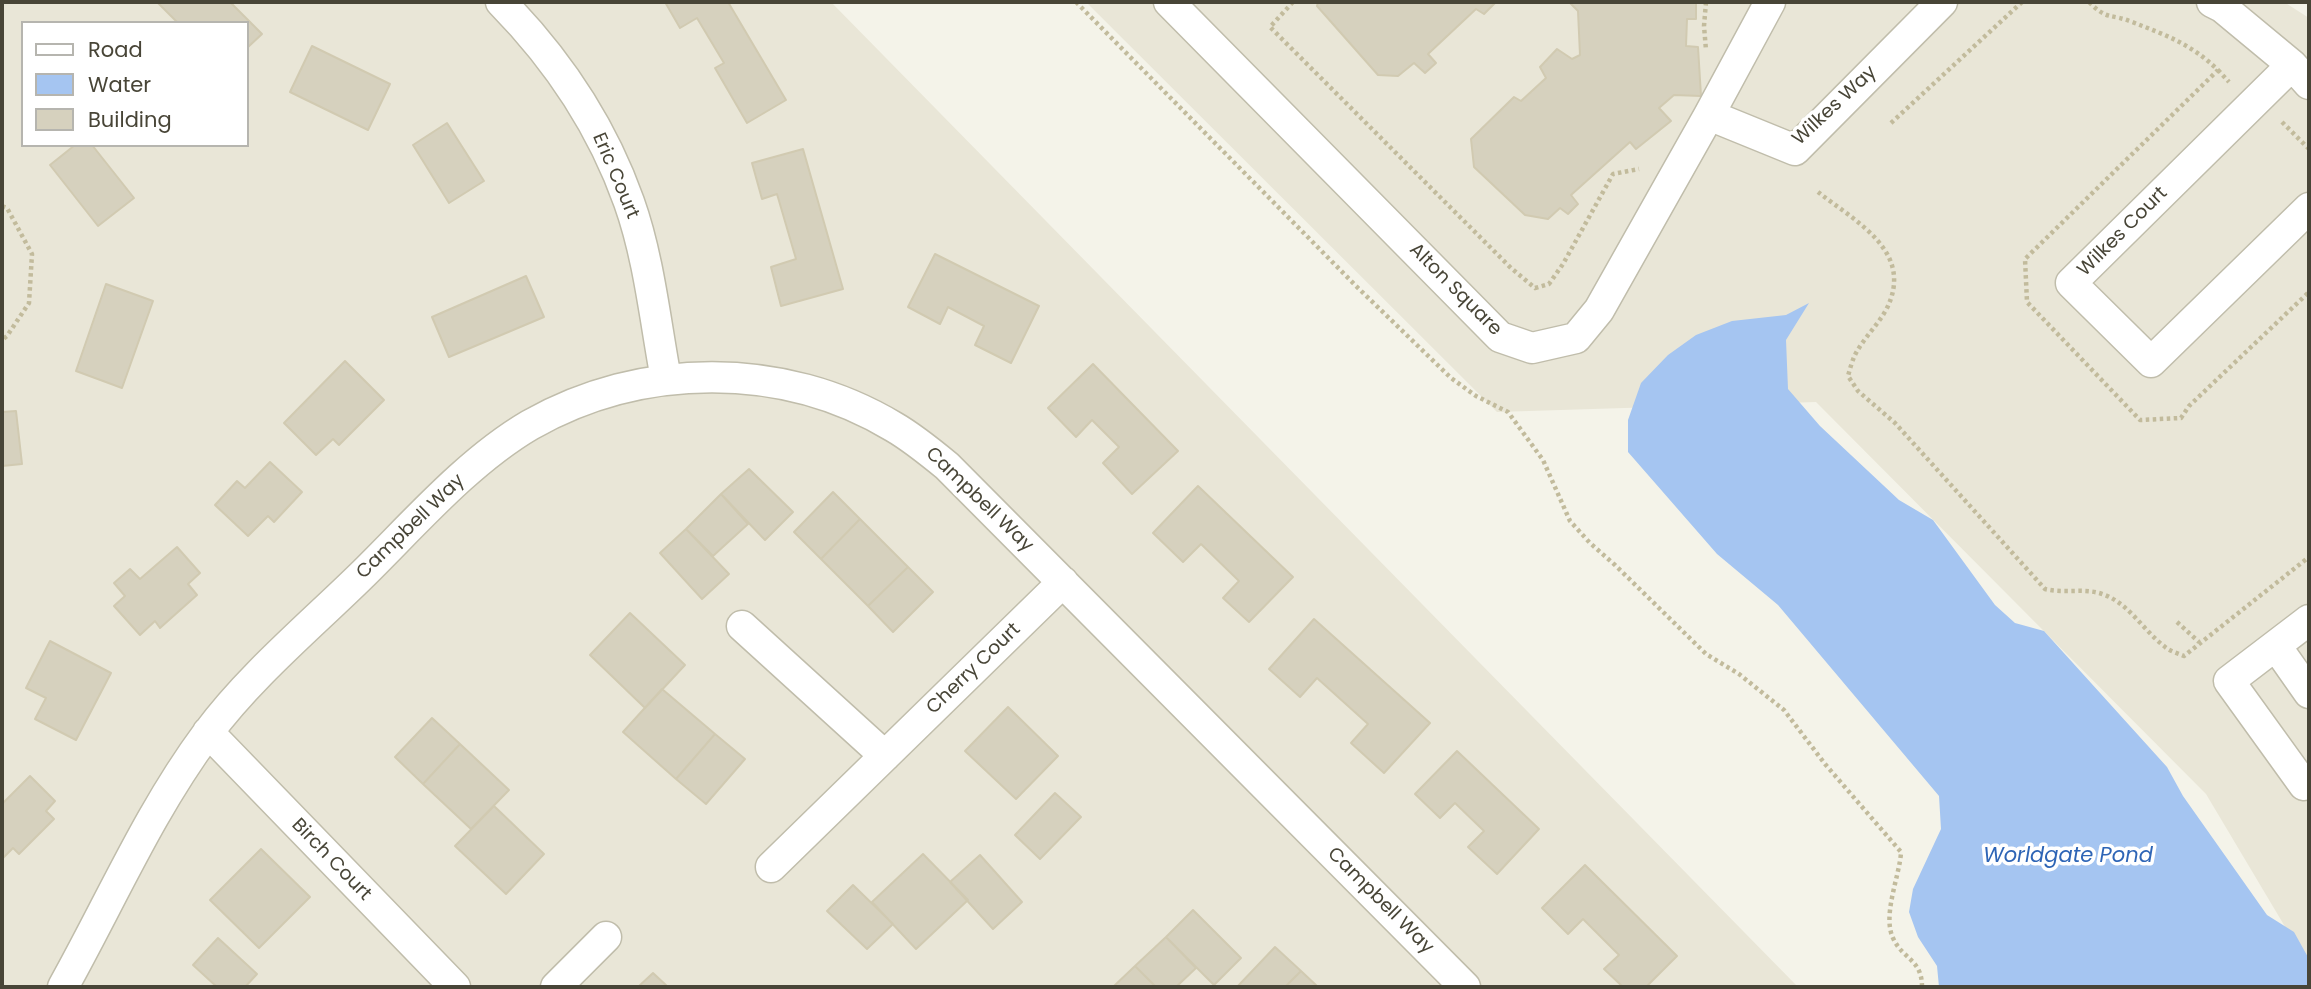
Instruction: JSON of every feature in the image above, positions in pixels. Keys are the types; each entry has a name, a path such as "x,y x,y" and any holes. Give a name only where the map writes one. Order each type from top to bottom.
{"street":[{"name":"Eric Court","path":"501,2 529,30 574,89 611,155 630,204 643,252 666,379"},
{"name":"Alton Square","path":"1169,2 1500,337 1532,348 1576,338 1599,310 1770,2"},
{"name":"Wilkes Way","path":"1709,115 1795,149 1942,2"},
{"path":"2212,2 2222,7 2301,74"},
{"name":"Wilkes Court","path":"2301,74 2071,283 2151,362 2309,208"},
{"name":"Campbell Way","path":"63,987 167,792 208,732 251,684 477,463 529,426 580,401 630,385 691,377 746,378 802,388 863,411 893,426 947,466 1465,987"},
{"name":"Cherry Court","path":"771,867 1063,582"},
{"path":"2309,620 2229,681 2304,785 2309,781"},
{"path":"742,626 885,756"},
{"path":"2276,646 2309,693"},
{"name":"Birch Court","path":"208,732 455,987"},
{"path":"556,987 606,937"}],"path":[{"path":"1076,2 1356,286 1451,378 1476,396 1508,412 1543,460 1570,520 1590,543 1706,654 1739,674 1784,710 1825,764 1901,852 1901,866 1893,886 1891,936 1922,973 1922,987"},
{"path":"1293,2 1270,27 1511,268 1535,288 1549,284 1563,264 1613,174 1647,167"},
{"path":"1706,2 1704,26 1707,57"},
{"path":"1891,123 2022,2"},
{"path":"2276,117 2309,149"},
{"path":"1818,192 1878,239 1888,253 1894,271 1894,288 1886,310 1855,355 1848,376 1858,391 1895,423 2045,589 2061,592 2092,591 2107,596 2124,607 2165,648 2184,656 2309,557"},
{"path":"2,206 7,208 32,254 29,303 8,336 2,340"},
{"path":"2177,622 2199,642"}],"shaded area":[{"path":"2,2 831,2 1798,987 2,987"},
{"path":"1086,2 2284,2 2309,18 2309,967 2206,794 1816,402 1497,412"}],"water":[{"name":"Worldgate Pond","path":"1809,303 1786,340 1788,389 1820,426 1899,500 1933,520 1995,605 2015,623 2044,631 2167,767 2183,796 2267,915 2294,932 2309,959 2309,987 1939,987 1937,966 1918,937 1909,912 1913,889 1941,829 1939,796 1778,605 1717,554 1628,452 1628,420 1641,383 1668,355 1696,335 1732,321 1786,315"}],"building":[{"path":"157,2 230,2 262,34 248,47 248,21 176,21"},
{"path":"665,2 728,2 786,100 747,123 715,68 724,63 697,18 680,28"},
{"path":"1318,2 1496,2 1484,14 1476,9 1428,54 1436,63 1425,73 1414,63 1398,76 1378,75 1317,6"},
{"path":"1569,2 1696,2 1696,19 1687,19 1686,46 1698,47 1701,96 1674,95 1659,108 1671,121 1636,149 1630,142 1571,195 1578,204 1568,214 1560,208 1548,219 1525,215 1474,167 1471,139 1514,97 1521,101 1546,78 1540,67 1557,49 1572,59 1580,55 1578,11"},
{"path":"312,46 390,84 368,130 290,92"},
{"path":"447,123 484,181 449,203 413,145"},
{"path":"72,147 94,147 134,198 98,226 50,165"},
{"path":"803,149 843,289 781,306 771,267 796,259 777,194 762,199 752,163"},
{"path":"935,254 1039,306 1011,363 975,345 984,326 948,307 940,324 908,307"},
{"path":"526,276 544,317 449,357 432,317"},
{"path":"106,284 153,301 122,388 76,371"},
{"path":"345,361 384,400 339,445 333,439 316,455 284,423"},
{"path":"1093,364 1178,451 1132,494 1103,463 1119,447 1092,420 1076,437 1048,408"},
{"path":"16,411 22,464 2,466 2,412"},
{"path":"270,462 302,492 274,522 268,516 248,536 215,505 237,481 245,488"},
{"path":"749,469 793,512 765,540 721,494"},
{"path":"1198,486 1293,577 1249,622 1223,598 1239,581 1201,544 1183,562 1153,533"},
{"path":"833,492 860,519 821,559 794,532"},
{"path":"721,494 748,524 713,556 686,529"},
{"path":"860,519 908,567 868,606 821,559"},
{"path":"686,529 729,574 702,599 660,553"},
{"path":"177,547 200,573 188,584 197,595 160,628 155,621 140,635 114,606 125,596 114,583 130,569 140,579"},
{"path":"908,567 933,592 893,632 868,606"},
{"path":"630,613 685,665 645,708 590,655"},
{"path":"1314,619 1430,723 1384,773 1351,743 1368,724 1317,678 1300,697 1269,669"},
{"path":"50,641 111,673 76,740 35,719 46,698 26,688"},
{"path":"662,689 715,734 676,779 623,732"},
{"path":"1008,707 1058,756 1016,799 965,751"},
{"path":"432,718 460,744 423,784 395,757"},
{"path":"715,734 745,759 706,804 676,779"},
{"path":"460,744 509,790 471,829 423,784"},
{"path":"1457,751 1539,829 1497,874 1468,847 1484,831 1455,803 1440,818 1415,794"},
{"path":"30,776 55,801 46,811 54,819 19,854 13,848 2,859 2,804"},
{"path":"1055,793 1081,817 1040,859 1015,835"},
{"path":"494,806 544,854 506,894 455,846"},
{"path":"261,849 310,897 259,948 210,900"},
{"path":"923,854 968,900 916,949 872,902"},
{"path":"980,855 1022,902 993,929 950,882"},
{"path":"1585,865 1677,956 1646,987 1623,987 1604,969 1619,955 1583,919 1568,934 1542,908"},
{"path":"853,885 893,924 867,949 827,911"},
{"path":"1193,910 1241,958 1214,985 1166,937"},
{"path":"1166,937 1196,968 1176,987 1156,987 1135,966"},
{"path":"218,938 257,974 245,987 217,987 193,965"},
{"path":"1275,947 1301,971 1285,987 1237,987"},
{"path":"1135,966 1156,987 1113,987"},
{"path":"1301,971 1318,987 1285,987"},
{"path":"653,973 668,987 638,987"}]}
